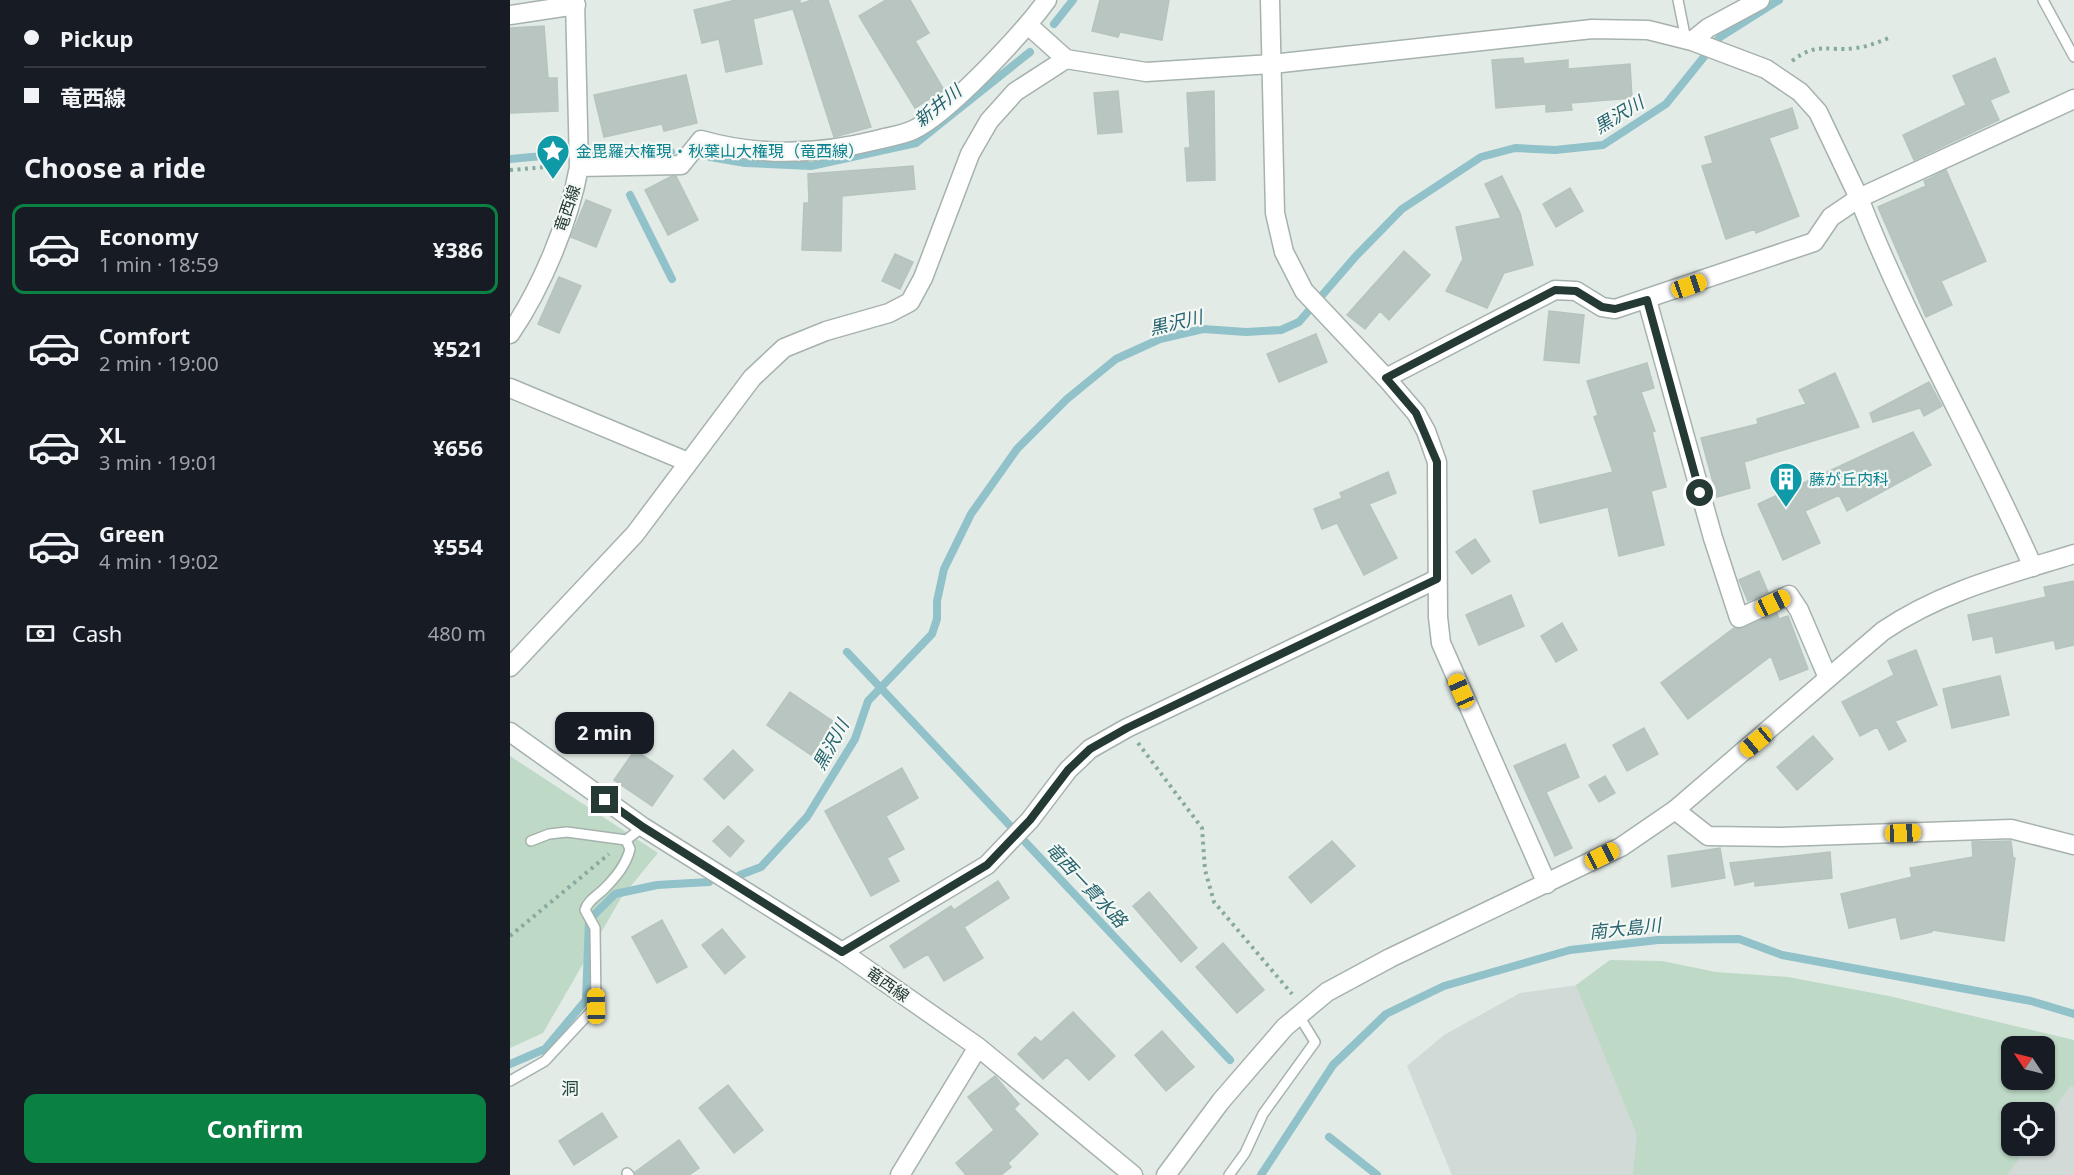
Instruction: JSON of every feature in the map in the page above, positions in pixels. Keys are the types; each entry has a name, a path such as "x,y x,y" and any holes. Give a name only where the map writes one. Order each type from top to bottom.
{"street":[{"path":"579,167 681,165 702,140 735,149 787,154 851,146 912,130 931,118 959,93 1029,25 1047,0"},
{"path":"1270,0 1275,213 1284,252 1304,291 1416,413 1437,462 1439,626 1448,661 1547,884"},
{"path":"1689,40 1760,0"},
{"path":"510,15 575,3"},
{"name":"竜西線","path":"510,334 528,308 540,283 575,190 579,167 575,3"},
{"path":"1029,25 1066,59 1146,72 1272,64 1592,30 1648,30 1689,40 1766,69 1800,92 1818,112 1859,198 1882,257 2008,510 2033,567"},
{"path":"510,667 635,534 752,378 784,348 826,332 889,313 910,302 923,278 970,154 989,121 1015,92 1066,59"},
{"path":"1386,378 1555,290 1576,291 1602,307 1615,309 1814,242 1831,217 1859,198 2074,99"},
{"path":"1647,300 1713,538 1740,618 1789,596 1799,610 1828,678"},
{"path":"510,388 688,462"},
{"path":"1166,1175 1221,1101 1286,1027 1327,992 1390,958 1621,847 1675,810 1883,631 1911,612 1944,595 2074,554"},
{"path":"842,952 987,865 1030,820 1068,770 1090,749 1127,728 1437,579"},
{"name":"竜西線","path":"510,732 643,827 842,952 978,1047 1133,1175"},
{"path":"1675,810 1708,836 1781,837 2011,829 2074,845"},
{"path":"900,1175 978,1047"}],"lane":[{"path":"1678,0 1689,40"},
{"path":"2043,0 2074,57"},
{"path":"531,841 549,834 567,832 626,840 643,827"},
{"path":"510,1081 545,1061 596,1006 595,928 585,910 587,903 605,888 627,861 630,849 626,840"},
{"path":"1229,1175 1245,1153 1263,1114 1315,1042 1302,1013"}],"path":[{"path":"1775,75 1801,54 1821,47 1857,48 1892,37"},
{"path":"510,170 563,165 579,167"},
{"path":"1127,728 1202,828 1205,870 1214,902 1302,1013"},
{"path":"510,936 626,840"}],"shaded area":[{"path":"1665,973 2001,1077 2001,1090 2055,1090 2055,1076 2074,1069 2074,1175 1452,1175 1407,1066 1444,1035 1520,993"}],"green space":[{"path":"510,756 658,853 621,898 543,1033 510,1048"},
{"path":"1610,960 1662,961 1716,972 1788,977 1889,996 2074,1040 2074,1087 2070,1086 2055,1108 2055,1102 2001,1102 2001,1156 2021,1156 2007,1175 1633,1175 1637,1135 1576,985"}],"building":[{"path":"736,0 800,0 800,4 812,0 828,0 871,127 834,137 793,9 753,19 762,64 726,72 719,39 702,43 694,10"},
{"path":"886,0 910,0 929,33 915,41 944,90 915,108 859,16"},
{"path":"1100,0 1169,0 1162,40 1120,32 1118,37 1092,31"},
{"path":"544,26 548,78 557,78 558,111 510,113 510,28"},
{"path":"1523,58 1524,64 1568,60 1568,69 1630,64 1632,98 1571,103 1572,110 1546,112 1546,104 1496,108 1492,60"},
{"path":"1995,58 2009,92 1990,100 1999,120 1914,160 1903,135 1966,105 1953,76"},
{"path":"686,75 697,123 664,131 662,124 604,137 594,95"},
{"path":"1118,91 1122,132 1098,134 1094,93"},
{"path":"1214,91 1215,180 1187,181 1185,148 1190,148 1187,93"},
{"path":"1792,108 1798,128 1769,138 1799,216 1756,233 1755,229 1726,239 1702,166 1713,163 1705,137"},
{"path":"913,166 915,189 842,196 841,251 802,250 804,203 809,203 808,174"},
{"path":"1946,170 1986,261 1941,281 1952,305 1926,317 1878,207 1926,186 1924,181"},
{"path":"676,176 698,220 668,235 645,190"},
{"path":"1502,176 1520,213 1533,265 1504,273 1487,308 1446,291 1463,259 1456,227 1501,218 1485,184"},
{"path":"1570,188 1583,211 1556,227 1543,204"},
{"path":"586,200 611,210 596,247 571,237"},
{"path":"1404,251 1430,275 1389,320 1380,311 1365,329 1347,315"},
{"path":"895,254 913,262 900,289 882,281"},
{"path":"559,277 581,286 559,333 538,324"},
{"path":"1549,311 1584,315 1579,363 1544,360"},
{"path":"1316,334 1327,362 1279,382 1267,354"},
{"path":"1647,363 1654,388 1641,392 1655,431 1652,432 1666,487 1651,491 1664,545 1619,556 1608,507 1540,523 1533,491 1613,472 1594,417 1598,415 1587,381"},
{"path":"1835,373 1859,427 1744,462 1750,488 1717,497 1701,438 1758,424 1757,419 1806,404 1799,390"},
{"path":"1929,382 1942,406 1924,416 1920,408 1873,422 1870,413"},
{"name":"藤が丘内科","path":"1913,432 1931,465 1847,511 1839,495 1805,511 1820,543 1783,560 1758,504"},
{"path":"1388,472 1396,493 1369,504 1397,558 1364,575 1337,523 1322,529 1314,509 1342,498 1340,493"},
{"path":"1475,539 1490,561 1472,574 1456,552"},
{"path":"1759,571 1768,592 1748,601 1739,580"},
{"path":"2074,581 2074,645 2056,649 2054,640 1996,653 1993,636 1973,640 1968,615 2046,597 2044,587"},
{"path":"1511,595 1524,626 1479,645 1466,615"},
{"path":"1777,613 1779,619 1788,616 1808,669 1780,680 1771,656 1688,719 1661,683 1734,628 1744,628"},
{"path":"1562,623 1577,650 1556,662 1541,636"},
{"path":"1916,650 1937,705 1895,721 1906,741 1889,750 1877,727 1860,736 1842,702 1894,675 1888,661"},
{"path":"2000,676 2009,715 1952,728 1943,689"},
{"path":"790,692 834,722 811,755 767,725"},
{"path":"1644,728 1658,754 1627,771 1613,745"},
{"path":"1813,736 1833,759 1797,790 1777,767"},
{"path":"1565,744 1579,777 1546,792 1572,848 1555,856 1514,766"},
{"path":"635,750 673,776 652,806 614,780"},
{"path":"733,750 753,770 724,799 704,779"},
{"path":"902,768 918,798 886,816 904,849 887,858 899,881 871,896 825,811"},
{"path":"1605,776 1615,793 1599,802 1589,785"},
{"path":"728,826 744,841 730,857 713,841"},
{"path":"1332,841 1355,866 1311,903 1289,877"},
{"path":"2011,841 2013,858 2015,858 2004,941 1932,930 1932,932 1901,939 1896,917 1849,928 1841,894 1912,877 1910,868 1973,857 1972,842"},
{"path":"1720,848 1725,878 1672,887 1668,856"},
{"path":"1830,852 1832,878 1755,886 1755,881 1735,885 1730,863"},
{"path":"998,881 1009,898 964,927 983,958 944,981 928,954 904,968 890,946 951,906 954,910"},
{"path":"1149,892 1197,948 1181,962 1133,906"},
{"path":"662,920 687,967 657,983 632,937"},
{"path":"722,929 745,957 725,974 702,945"},
{"path":"1223,943 1264,990 1237,1013 1196,967"},
{"path":"1073,1012 1115,1056 1089,1080 1067,1057 1043,1079 1018,1054 1035,1037 1041,1042"},
{"path":"1162,1031 1194,1067 1166,1091 1135,1055"},
{"path":"995,1076 1019,1104 1014,1109 1038,1134 1008,1163 1011,1167 1001,1175 966,1175 956,1163 994,1130 968,1097"},
{"path":"728,1085 763,1130 734,1153 699,1108"},
{"path":"602,1113 617,1137 574,1165 559,1141"},
{"path":"679,1140 699,1168 689,1175 636,1175 635,1172"}],"waterway":[{"name":"新井川","path":"1054,24 1073,0"},
{"name":"黒沢川","path":"740,875 761,867 807,817 855,739 868,701 932,634 937,619 937,601 944,569 971,514 1017,449 1067,399 1116,359 1160,339 1203,329 1246,332 1281,330 1299,322 1356,256 1402,209 1481,157 1515,148 1555,150 1603,145 1666,104 1720,37 1779,0"},
{"name":"新井川","path":"710,157 745,163 811,166 916,143 1030,52"},
{"name":"新井川","path":"595,152 671,152"},
{"name":"新井川","path":"510,159 564,154"},
{"name":"竜西一貫水路","path":"630,195 672,279"},
{"name":"竜西一貫水路","path":"847,652 1230,1060"},
{"name":"黒沢川","path":"510,1064 545,1049 586,1000 589,920 615,894 657,885 709,882"},
{"name":"南大島川","path":"1261,1175 1333,1065 1386,1014 1444,986 1570,950 1658,940 1739,939 1782,955 2031,1001 2074,1014"},
{"name":"竜西一貫水路","path":"1329,1137 1377,1175"}],"place":[{"name":"金毘羅大権現・秋葉山大権現（竜西線）","path":"553,180"},
{"name":"藤が丘内科","path":"1786,508"}],"district":[{"name":"洞","path":"570,1089"}],"route":[{"path":"605,800 643,827 842,952 987,865 1030,820 1068,770 1090,749 1127,728 1437,579 1437,462 1426,431 1416,413 1386,378 1555,290 1576,291 1602,307 1615,309 1647,300 1700,493"}]}
